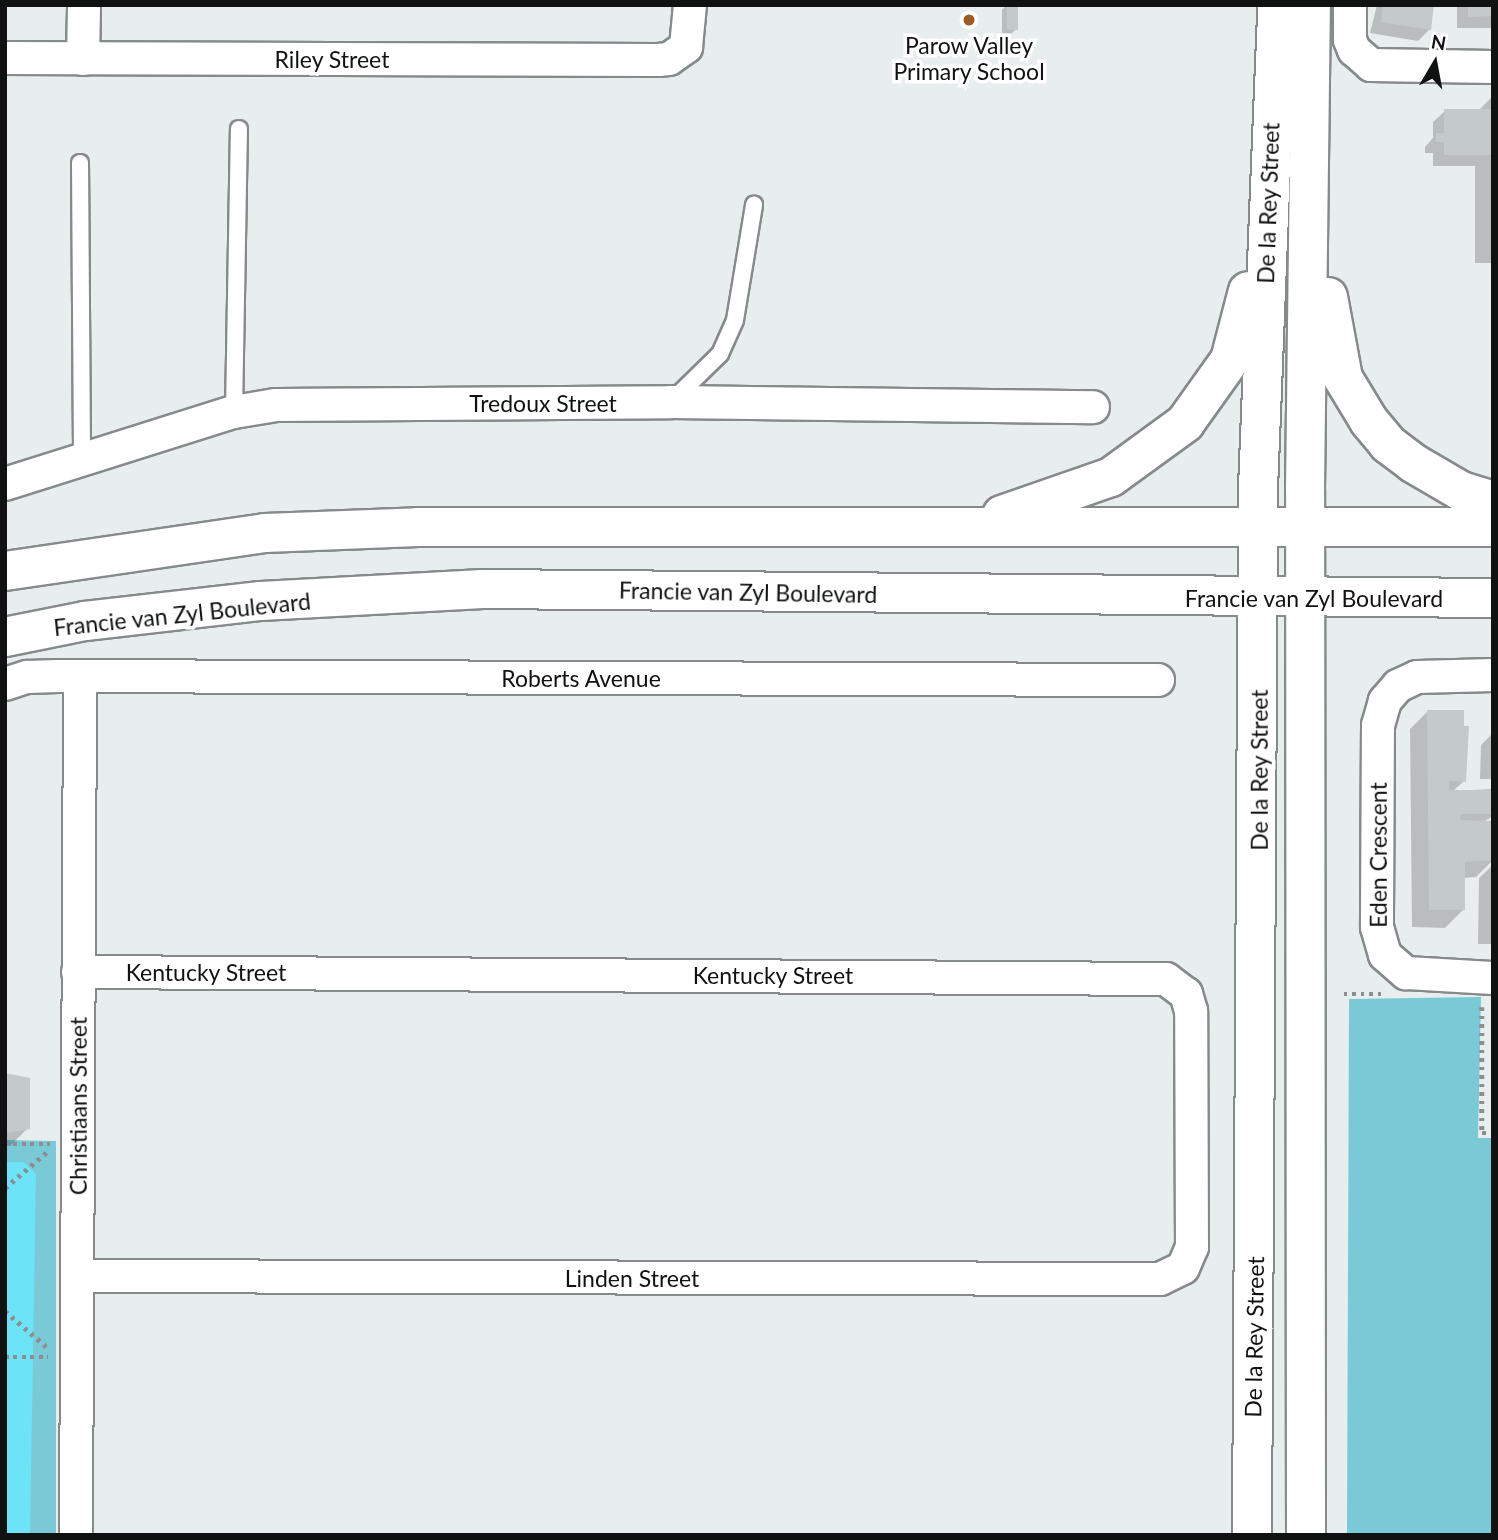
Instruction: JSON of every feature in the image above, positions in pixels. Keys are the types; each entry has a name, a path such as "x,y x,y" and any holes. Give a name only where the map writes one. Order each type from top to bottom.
{"main road":[{"name":"De la Rey Street","path":"1252,1535 1259,526 1267,200 1277,5"},
{"name":"De la Rey Street","path":"1306,1535 1308,599 1305,526 1312,201 1311,5"},
{"path":"935,529 1050,502 1111,477 1185,423 1230,360 1267,200"},
{"path":"1312,201 1335,346 1343,378 1356,402 1388,444 1413,463 1461,491 1493,501"},
{"path":"5,571 265,533 418,527 1493,527"},
{"name":"Francie van Zyl Boulevard","path":"5,637 85,621 261,601 483,589 1308,599 1493,598"}],"street":[{"path":"83,5 83,59"},
{"name":"Riley Street","path":"5,58 658,60 669,59 686,47 690,5"},
{"path":"1350,5 1354,50 1371,65 1493,67"},
{"name":"Tredoux Street","path":"5,484 234,412 276,405 671,402 1093,407"},
{"name":"Eden Crescent","path":"1488,986 1416,976 1391,962 1381,946 1377,927 1378,725 1385,701 1398,686 1429,675 1493,675"},
{"name":"Roberts Avenue","path":"5,684 27,677 1158,681"},
{"name":"Christiaans Street","path":"76,1535 80,677"},
{"name":"Kentucky Street","path":"78,972 1167,979 1186,994 1191,1011 1192,1247 1183,1268"},
{"name":"Linden Street","path":"77,1276 1160,1279 1183,1268"}],"lane":[{"path":"234,412 239,129"},
{"path":"80,163 82,459"},
{"path":"671,402 720,354 735,320 754,205"}],"path":[{"path":"1488,986 1482,1133 1493,1133"},
{"path":"5,1144 58,1144 5,1188"},
{"path":"5,1311 59,1357"},
{"path":"5,1357 41,1357"}],"shaded area":[{"path":"1481,997 1478,1138 1493,1138 1493,1535 1347,1535 1349,999"},
{"path":"5,1140 56,1141 56,1535 5,1535"},
{"path":"5,1162 24,1162 36,1174 30,1535 5,1535"}],"building":[{"path":"1007,5 1018,5 1018,30 1007,30"},
{"path":"1383,5 1434,5 1431,30 1381,22"},
{"path":"1468,5 1493,5 1493,16 1468,17"},
{"path":"1444,109 1493,109 1493,155 1444,155 1444,142 1436,142 1436,133 1444,133"},
{"path":"1427,710 1464,710 1464,726 1469,726 1466,782 1449,781 1449,790 1493,790 1493,814 1461,814 1460,820 1493,821 1493,860 1465,862 1465,910 1429,910"},
{"path":"5,1073 30,1078 30,1129 5,1133"}],"place":[{"name":"Parow Valley Primary School","path":"969,20"}]}
